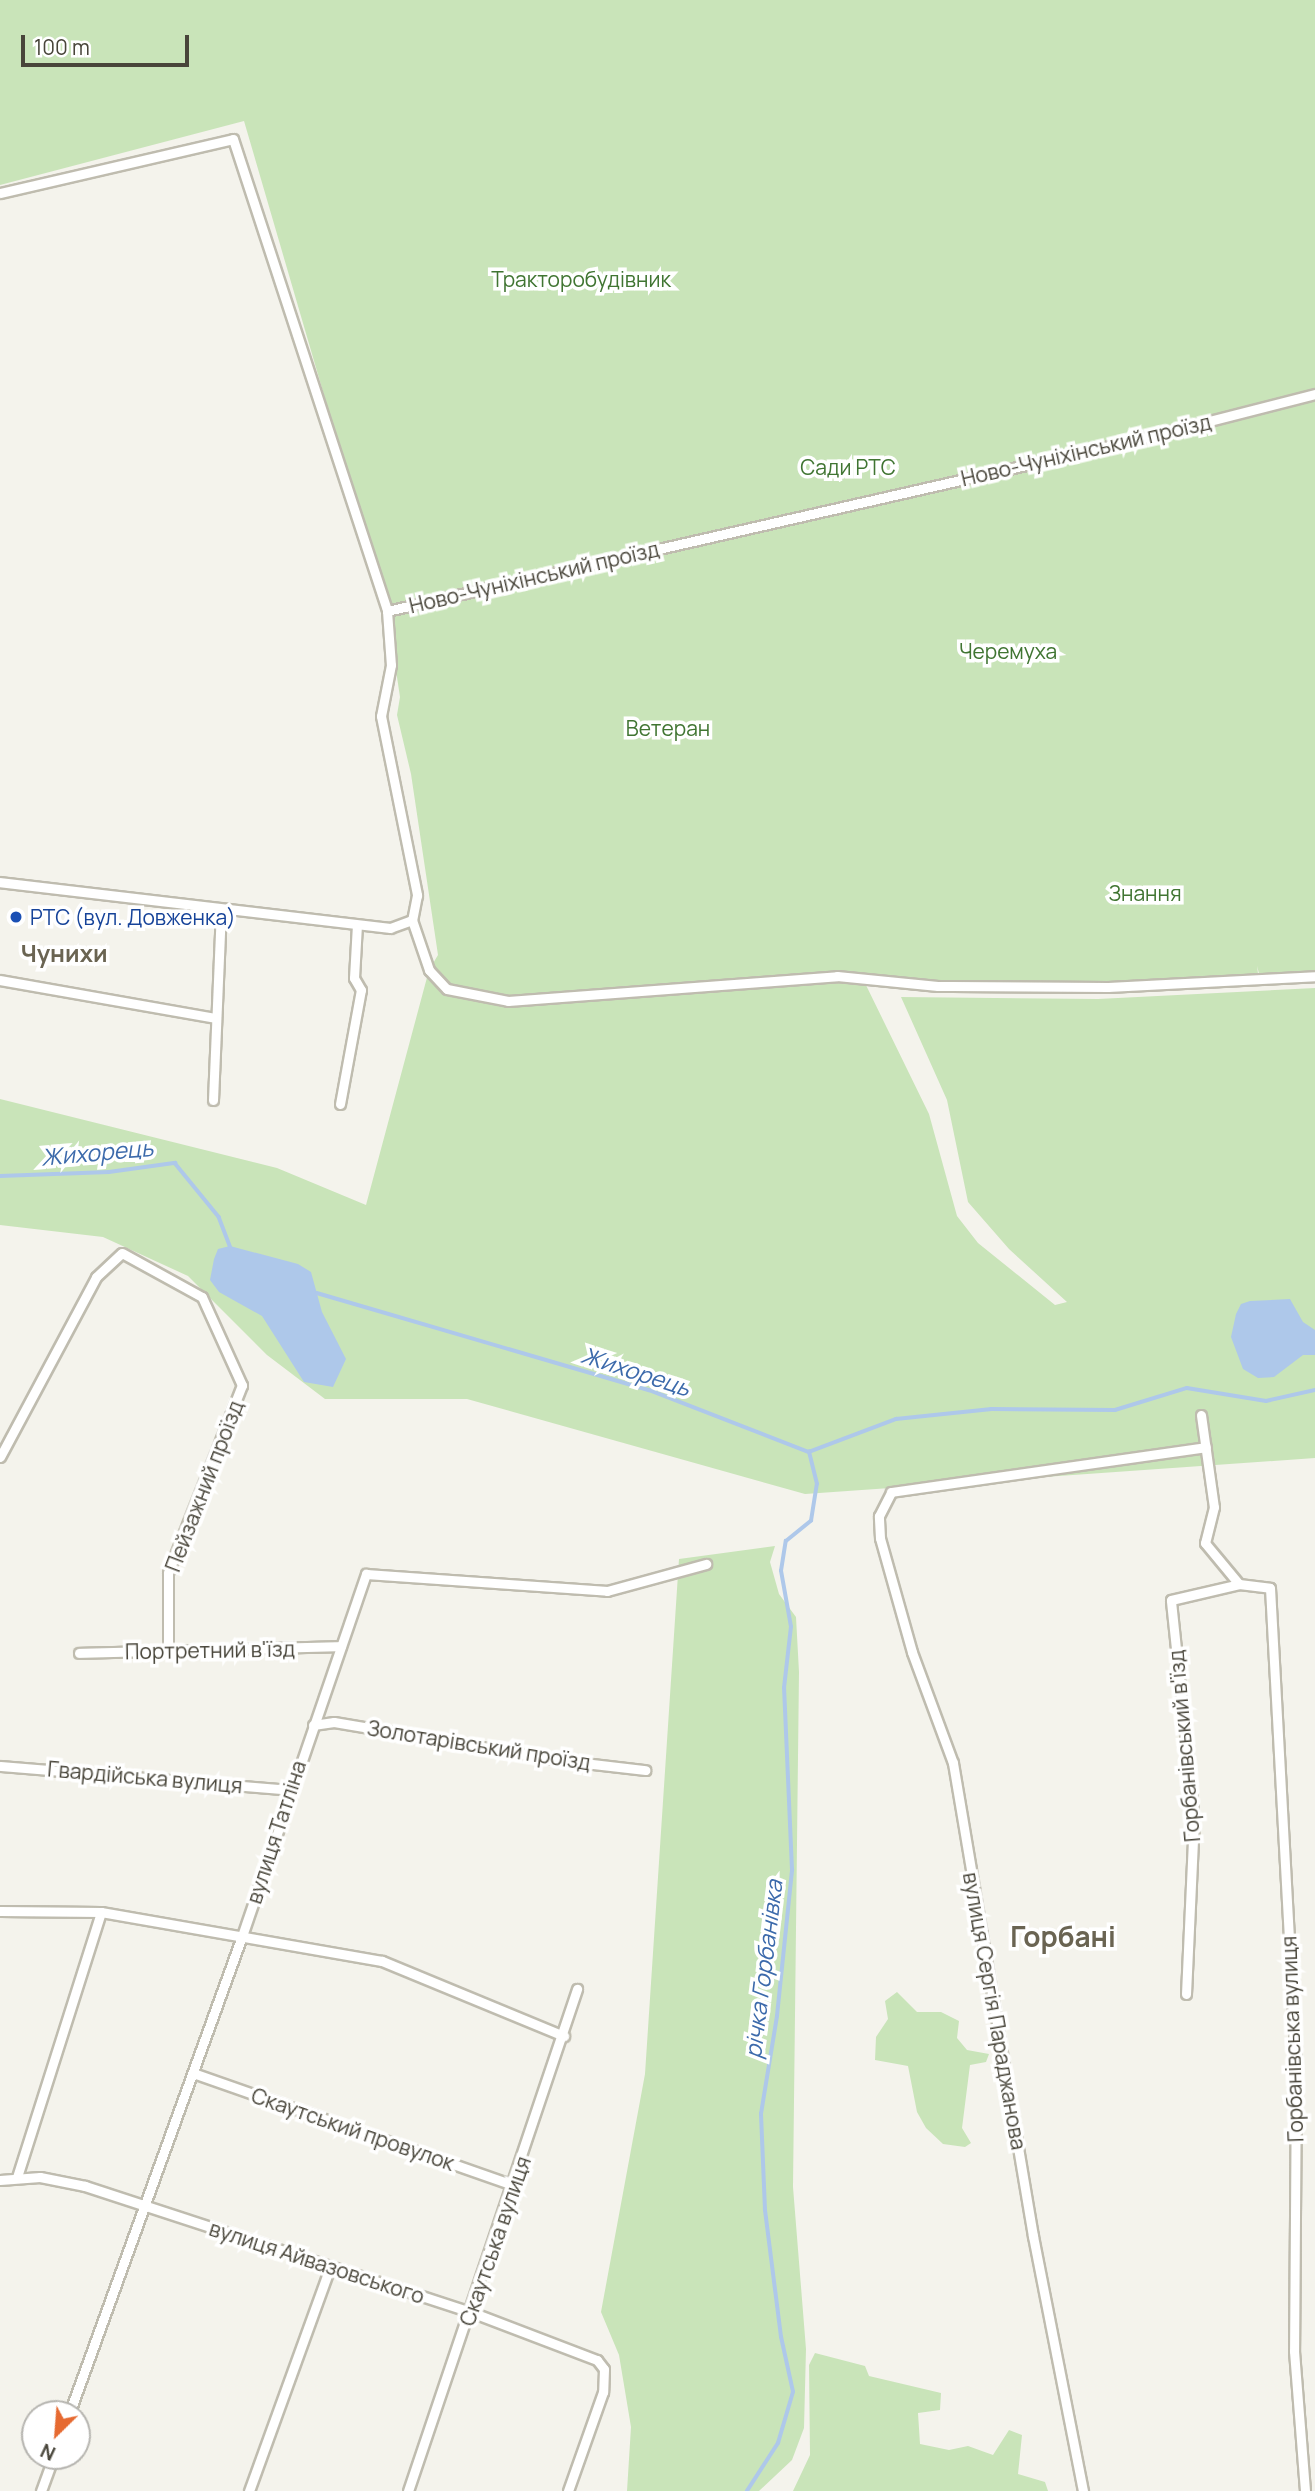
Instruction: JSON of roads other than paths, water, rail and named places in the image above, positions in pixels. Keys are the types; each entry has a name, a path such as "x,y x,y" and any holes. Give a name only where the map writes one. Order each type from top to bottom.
{"street":[{"name":"Ново-Чуніхінський проїзд","path":"0,193 233,139 387,611 1131,441 1315,394"},
{"path":"387,611 391,665 381,716 415,884 412,920 429,970 447,989 508,1001 836,976 938,986 1108,987 1315,976"},
{"path":"0,882 357,925 390,928 412,920"},
{"path":"213,1100 221,909"},
{"path":"340,1104 361,990 354,978 357,925"},
{"path":"0,980 215,1018"},
{"name":"Пейзажний проїзд","path":"0,1457 96,1277 122,1253 202,1297 242,1385 168,1573 167,1651"},
{"path":"1202,1415 1214,1507 1205,1543 1238,1584"},
{"name":"вулиця Сергія Параджанова","path":"1083,2491 1033,2236 953,1763 912,1652 880,1538 879,1516 891,1492 1206,1447"},
{"name":"вулиця Татліна","path":"74,2400 242,1936 289,1790 366,1574 607,1591 706,1564"},
{"name":"Горбанівський в'їзд","path":"1186,1994 1194,1820 1171,1600 1238,1584 1270,1588"},
{"name":"Горбанівська вулиця","path":"1270,1588 1296,2074 1294,2351 1305,2491"},
{"name":"Портретний в'їзд","path":"79,1653 341,1646"},
{"name":"Золотарівський проїзд","path":"313,1725 334,1721 558,1760 645,1770"},
{"name":"Гвардійська вулиця","path":"0,1766 289,1790"},
{"path":"0,1912 101,1912 382,1961 564,2036"},
{"path":"17,2178 101,1912"},
{"name":"Скаутська вулиця","path":"408,2491 564,2036 577,1989"},
{"name":"Скаутський провулок","path":"192,2073 513,2185"},
{"name":"вулиця Айвазовського","path":"0,2180 17,2178 85,2186 145,2204 471,2312 597,2360 604,2369 603,2392 568,2491"},
{"path":"249,2491 330,2267"},
{"path":"41,2491 49,2470"}],"water":[{"path":"230,1246 298,1264 311,1272 322,1312 346,1359 333,1387 304,1382 262,1316 219,1292 210,1280 218,1249"},
{"path":"1290,1299 1303,1322 1315,1330 1315,1355 1303,1355 1274,1377 1258,1378 1243,1369 1231,1337 1236,1314 1241,1304 1250,1301"}],"waterway":[{"name":"Жихорець","path":"0,1176 109,1172 175,1163 219,1217 232,1251"},
{"name":"Жихорець","path":"317,1293 649,1390 809,1452 896,1419 991,1409 1115,1410 1187,1388 1266,1401 1315,1390"},
{"name":"річка Горбанівка","path":"747,2491 778,2443 793,2392 781,2337 765,2210 761,2114 777,2016 792,1870 784,1688 791,1627 781,1571 786,1541 811,1521 817,1484 809,1452"}],"place":[{"name":"РТС (вул. Довженка)","path":"16,917"}],"district":[{"name":"Чунихи","path":"64,953"},
{"name":"Горбані","path":"1063,1936"}],"park label":[{"name":"Тракторобудівник","path":"581,279"},
{"name":"Сади РТС","path":"848,467"},
{"name":"Черемуха","path":"1008,651"},
{"name":"Ветеран","path":"668,728"},
{"name":"Знання","path":"1145,893"}]}
